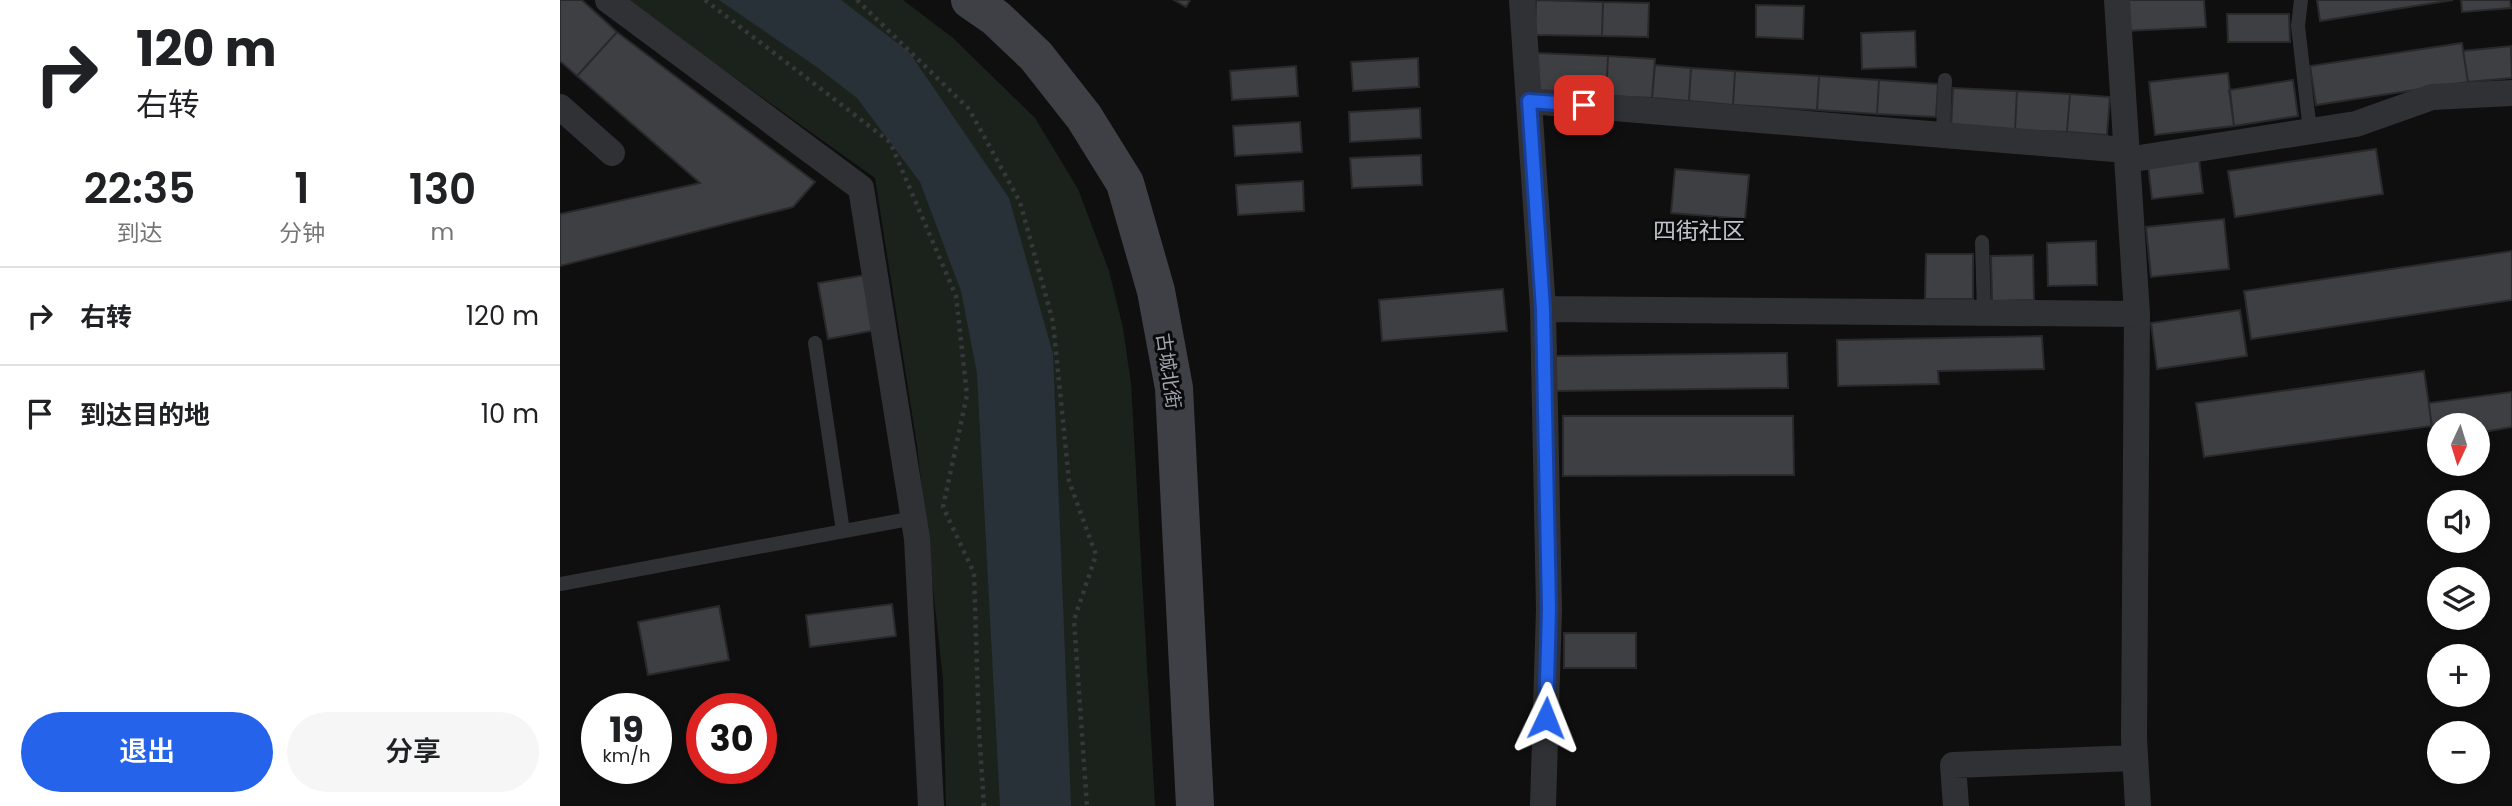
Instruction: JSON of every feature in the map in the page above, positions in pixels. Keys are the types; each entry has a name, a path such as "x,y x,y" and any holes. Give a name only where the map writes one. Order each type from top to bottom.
{"main road":[{"name":"古城北街","path":"970,0 996,18 1037,56 1084,117 1125,183 1153,279 1174,388 1195,806"}],"street":[{"path":"608,0 862,188 917,539 931,806"},
{"path":"1522,0 1543,309 1549,609 1543,806"},
{"path":"2117,0 2137,314 2135,758 2138,806"},
{"path":"1529,101 1943,135 2127,155 2356,124 2432,97 2512,93"},
{"path":"560,107 612,153"},
{"path":"1543,309 2137,314"},
{"path":"1956,806 1954,765 2135,758"}],"lane":[{"path":"2301,0 2298,26 2310,131"},
{"path":"1943,135 1945,80"},
{"path":"1982,242 1984,313"},
{"path":"815,343 844,531"},
{"path":"560,584 914,518"}],"path":[{"path":"857,0 970,109 1020,202 1053,322 1069,481 1096,555 1074,620 1087,806"}],"shaded area":[{"path":"626,0 903,0 953,38 1035,118 1078,189 1109,271 1123,328 1131,384 1155,806 946,806 943,679 917,445 875,178"},
{"path":"719,0 841,0 909,52 1009,198 1053,354 1071,806 1000,806 977,373 961,291 920,182 857,98"}],"building":[{"path":"560,0 582,0 617,32 577,76 560,61"},
{"path":"1174,0 1190,0 1186,7"},
{"path":"1536,0 1603,2 1602,36 1535,35"},
{"path":"2126,0 2204,0 2206,27 2127,31"},
{"path":"2317,0 2453,0 2320,21"},
{"path":"2461,0 2510,0 2511,8 2462,12"},
{"path":"1603,2 1649,3 1648,37 1602,36"},
{"path":"1756,5 1804,6 1803,39 1756,37"},
{"path":"2227,14 2289,14 2290,42 2228,42"},
{"path":"1915,31 1916,67 1862,69 1861,33"},
{"path":"617,32 815,182 793,207 560,266 560,214 700,183 577,76"},
{"path":"2462,43 2468,82 2316,105 2310,66"},
{"path":"2511,46 2512,78 2468,82 2463,51"},
{"path":"1537,53 1608,56 1606,96 1535,92"},
{"path":"1608,56 1655,59 1652,98 1606,96"},
{"path":"1418,58 1419,87 1353,91 1351,62"},
{"path":"1655,65 1691,68 1689,101 1652,98"},
{"path":"1296,66 1298,96 1232,100 1230,71"},
{"path":"1691,68 1735,71 1733,105 1689,101"},
{"path":"1735,71 1819,76 1817,110 1733,105"},
{"path":"2228,73 2234,126 2155,135 2149,82"},
{"path":"1819,76 1879,80 1877,114 1817,110"},
{"path":"1879,80 1938,84 1936,117 1877,114"},
{"path":"2293,80 2298,116 2234,126 2229,90"},
{"path":"1953,88 2017,91 2015,130 1951,127"},
{"path":"2017,91 2070,94 2067,132 2015,130"},
{"path":"2070,94 2110,97 2107,135 2067,132"},
{"path":"1420,108 1421,138 1350,142 1349,112"},
{"path":"1300,122 1302,152 1235,156 1233,126"},
{"path":"2376,149 2383,194 2235,217 2228,171"},
{"path":"1421,155 1422,185 1352,188 1350,158"},
{"path":"2199,159 2203,193 2152,199 2148,165"},
{"path":"1675,169 1749,175 1745,219 1671,213"},
{"path":"1303,181 1304,211 1238,215 1236,185"},
{"path":"2224,219 2229,269 2151,277 2146,227"},
{"path":"2096,241 2097,285 2048,286 2047,243"},
{"path":"2512,251 2512,300 2251,339 2244,291"},
{"path":"1926,254 1973,254 1973,299 1925,299"},
{"path":"2033,255 2034,300 1992,301 1991,256"},
{"path":"866,275 876,330 828,339 818,283"},
{"path":"1503,289 1507,331 1382,341 1379,300"},
{"path":"2240,310 2247,356 2157,369 2151,323"},
{"path":"2042,336 2044,369 1938,371 1939,384 1838,386 1837,340"},
{"path":"1787,353 1788,388 1556,391 1556,356"},
{"path":"2424,371 2430,413 2427,413 2427,427 2204,457 2196,403"},
{"path":"2512,392 2512,427 2490,431 2490,413 2430,413 2429,403"},
{"path":"1563,416 1793,416 1794,475 1563,476"},
{"path":"892,604 896,636 810,647 806,615"},
{"path":"719,606 729,660 648,675 638,622"},
{"path":"1564,633 1636,633 1636,668 1564,668"}],"district":[{"name":"四街社区","path":"1699,231"}],"route":[{"path":"1546,718 1549,609 1543,309 1529,101 1584,105"}]}
